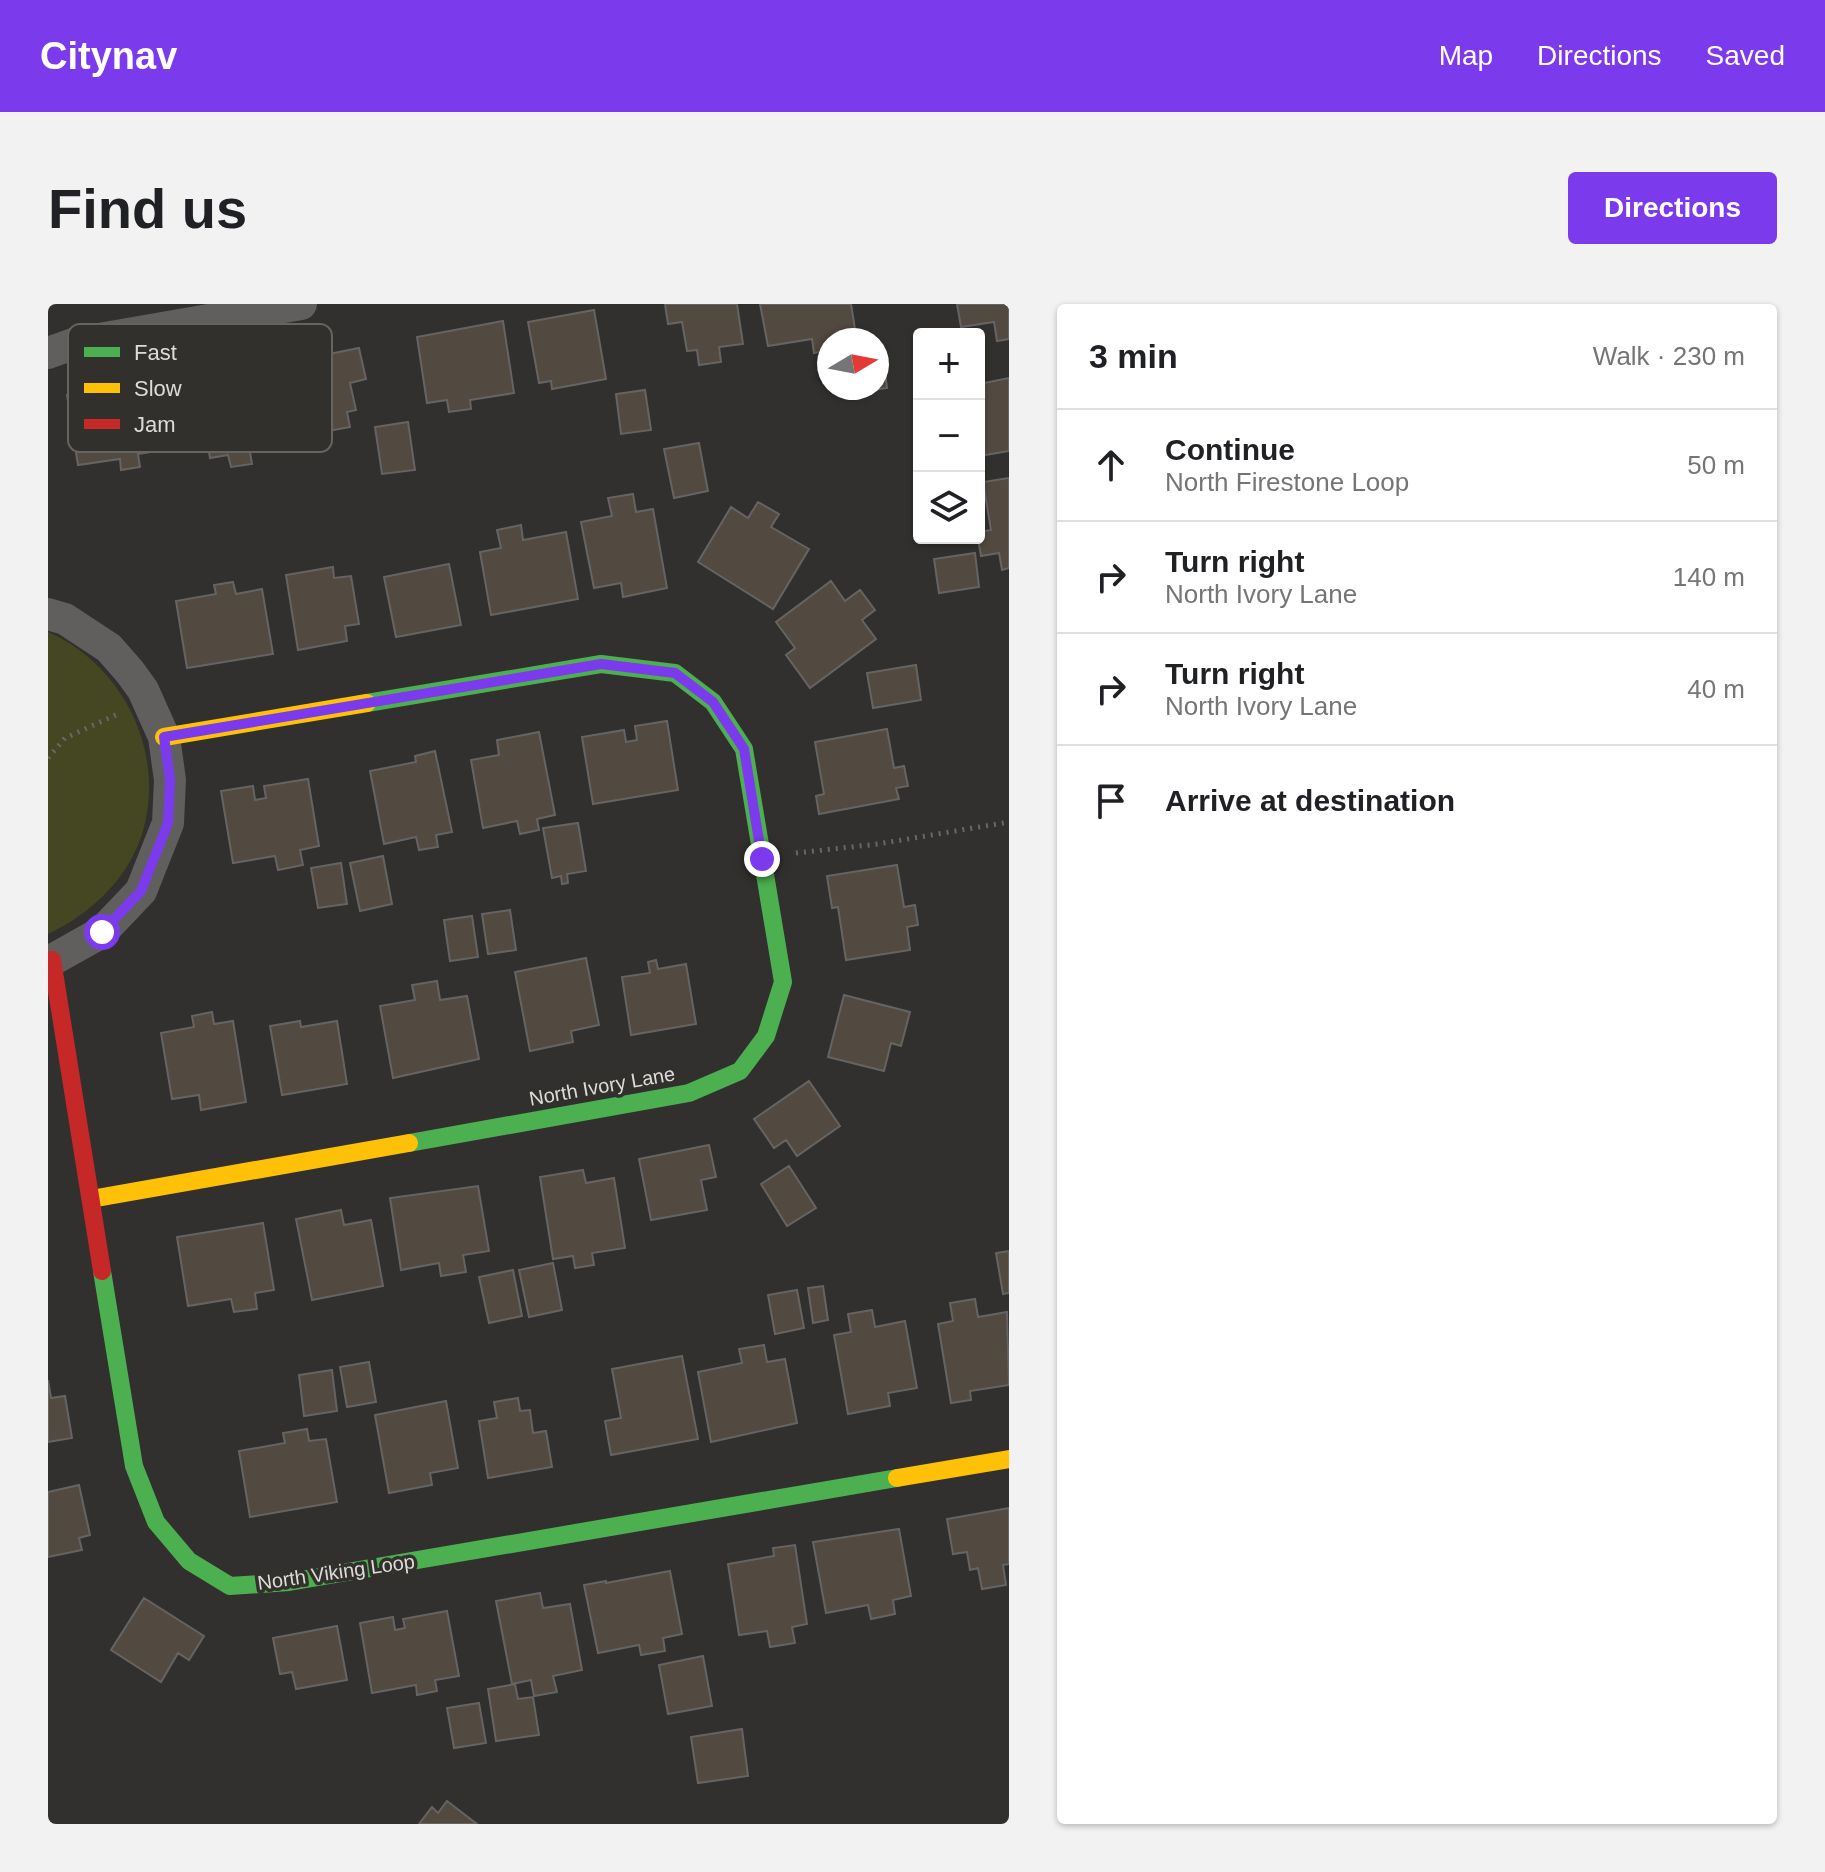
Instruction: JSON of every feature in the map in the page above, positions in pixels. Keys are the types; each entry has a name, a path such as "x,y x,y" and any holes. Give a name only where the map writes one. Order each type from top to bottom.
{"street":[{"path":"186,324 301,304"},
{"path":"48,353 68,346"},
{"path":"48,614 65,619 109,648 143,690 164,737 170,780 168,823 141,891 102,932 50,960"},
{"name":"North Ivory Lane","path":"91,1199 689,1093 740,1071 766,1036 783,982 744,749 713,702 675,673 601,664 164,737"},
{"name":"North Viking Loop","path":"50,960 134,1466 156,1522 189,1561 230,1586 289,1582 1009,1459"}],"path":[{"path":"48,758 65,738 120,713"},
{"path":"795,853 878,844 1009,822"}],"green space":[{"path":"48,632 76,647 99,667 119,691 134,718 144,748 149,778 148,809 140,840 124,870 90,907 48,934"}],"building":[{"path":"665,304 737,304 743,344 719,347 721,362 699,365 697,350 687,351 682,322 668,324"},
{"path":"760,304 851,304 855,328 817,328 817,352 814,353 812,339 768,346"},
{"path":"957,304 1009,304 1009,339 997,341 994,322 961,327"},
{"path":"594,310 606,379 552,389 551,381 539,383 528,322"},
{"path":"503,321 514,393 470,400 471,409 449,412 447,400 427,403 417,337"},
{"path":"359,348 366,379 350,383 356,410 347,412 350,427 332,430 332,353"},
{"path":"1009,378 1009,451 985,455 985,383"},
{"path":"645,390 651,430 621,434 616,394"},
{"path":"408,422 415,470 382,474 375,427"},
{"path":"699,443 708,491 674,498 664,449"},
{"path":"76,452 151,452 138,454 140,467 121,470 120,459 78,465"},
{"path":"209,452 250,452 252,464 231,467 228,455 210,458"},
{"path":"1009,478 1009,568 1002,570 999,553 981,556 979,544 985,544 985,531 991,530 985,482"},
{"path":"633,494 636,512 653,509 667,588 623,597 621,583 594,588 581,522 612,516 608,498"},
{"path":"758,502 779,514 771,527 809,549 773,609 698,562 731,507 748,518"},
{"path":"521,525 523,540 566,532 578,599 491,615 480,552 501,548 497,530"},
{"path":"975,553 979,587 939,593 934,559"},
{"path":"449,564 461,625 396,637 384,577"},
{"path":"333,567 334,578 351,576 359,624 345,626 347,641 298,650 286,575"},
{"path":"831,581 845,601 860,590 875,610 862,620 876,639 810,688 786,655 795,648 776,622"},
{"path":"233,582 236,594 262,589 273,654 187,668 176,601 216,594 214,585"},
{"path":"916,665 921,700 873,708 867,673"},
{"path":"667,721 678,790 593,804 582,737 624,730 626,742 637,740 635,726"},
{"path":"887,729 894,768 904,766 908,786 896,788 899,799 819,814 816,796 824,794 815,742"},
{"path":"539,732 555,815 537,819 539,830 520,834 517,821 483,828 471,760 499,755 497,740"},
{"path":"435,751 452,832 436,835 438,847 419,850 416,837 384,844 370,771 416,762 415,756"},
{"path":"308,779 319,846 300,850 303,865 278,870 275,856 233,863 221,791 253,786 255,800 266,798 264,786"},
{"path":"578,823 586,871 567,874 568,883 562,884 561,876 552,878 543,828"},
{"path":"383,856 392,904 360,911 350,863"},
{"path":"341,863 347,904 318,908 311,868"},
{"path":"897,865 904,907 915,905 918,925 907,927 910,950 846,960 838,907 832,908 827,876"},
{"path":"510,910 516,950 488,954 482,914"},
{"path":"472,916 478,957 450,961 444,920"},
{"path":"586,958 599,1025 571,1031 573,1042 530,1051 515,972"},
{"path":"656,960 658,969 686,964 696,1024 631,1035 622,977 650,973 648,962"},
{"path":"437,981 440,1000 467,996 479,1059 393,1078 380,1006 415,1000 412,985"},
{"path":"844,995 910,1012 901,1046 891,1043 884,1071 828,1057"},
{"path":"212,1012 214,1024 233,1021 246,1102 201,1110 199,1095 172,1099 161,1033 194,1027 192,1016"},
{"path":"300,1021 301,1027 337,1021 347,1084 282,1095 270,1026"},
{"path":"809,1081 840,1126 797,1156 786,1140 774,1148 754,1119"},
{"path":"709,1145 716,1177 701,1180 707,1210 651,1220 639,1159"},
{"path":"789,1166 816,1208 787,1226 761,1184"},
{"path":"583,1170 586,1183 614,1178 625,1248 592,1253 594,1265 575,1268 573,1256 553,1259 540,1177"},
{"path":"478,1186 489,1251 463,1255 466,1272 441,1276 439,1263 401,1270 390,1198"},
{"path":"341,1210 344,1225 371,1220 383,1286 312,1300 296,1219"},
{"path":"263,1223 274,1290 255,1293 257,1309 234,1312 231,1299 188,1306 177,1237"},
{"path":"1009,1251 1009,1293 1003,1294 996,1253"},
{"path":"553,1263 562,1310 529,1317 519,1270"},
{"path":"513,1270 522,1316 489,1323 479,1277"},
{"path":"823,1286 828,1320 813,1323 808,1288"},
{"path":"797,1290 804,1328 775,1334 768,1295"},
{"path":"975,1299 978,1317 1007,1312 1009,1385 970,1391 971,1400 951,1403 938,1324 953,1321 950,1303"},
{"path":"872,1310 875,1327 905,1321 917,1388 888,1393 890,1406 848,1414 834,1335 851,1332 848,1314"},
{"path":"764,1345 767,1362 785,1359 797,1423 711,1442 698,1372 742,1363 739,1349"},
{"path":"682,1356 698,1439 611,1455 605,1421 621,1418 612,1369"},
{"path":"369,1362 376,1402 347,1407 340,1367"},
{"path":"332,1370 337,1411 304,1416 299,1375"},
{"path":"48,1380 51,1398 65,1396 72,1438 48,1442"},
{"path":"518,1398 520,1411 530,1410 533,1433 546,1431 552,1467 488,1478 479,1421 497,1418 494,1402"},
{"path":"446,1401 458,1468 430,1473 432,1485 389,1493 375,1415"},
{"path":"307,1429 309,1441 326,1439 337,1502 250,1517 239,1451 285,1443 283,1433"},
{"path":"79,1485 90,1535 79,1538 82,1550 48,1557 48,1492"},
{"path":"1009,1508 1009,1564 1003,1565 1006,1585 982,1589 978,1568 970,1570 967,1552 953,1554 947,1519"},
{"path":"899,1529 911,1596 893,1600 895,1614 871,1619 868,1605 826,1613 813,1542"},
{"path":"795,1545 807,1624 792,1627 795,1643 770,1647 767,1631 739,1635 728,1564 774,1556 773,1548"},
{"path":"670,1571 682,1634 663,1638 665,1651 641,1655 639,1645 598,1653 584,1585"},
{"path":"540,1593 543,1608 570,1604 582,1670 553,1676 557,1692 534,1696 531,1680 512,1684 496,1601"},
{"path":"144,1598 204,1636 189,1660 178,1653 161,1682 111,1650"},
{"path":"447,1611 459,1676 435,1680 437,1691 417,1695 416,1685 372,1693 360,1623 393,1617 395,1630 405,1628 403,1619"},
{"path":"337,1626 347,1680 296,1689 292,1672 280,1674 273,1638"},
{"path":"703,1656 712,1706 668,1714 659,1665"},
{"path":"515,1684 518,1699 533,1697 539,1735 496,1741 488,1689"},
{"path":"479,1703 486,1743 454,1748 447,1708"},
{"path":"742,1729 748,1776 698,1783 691,1737"},
{"path":"447,1801 477,1824 419,1824 432,1807 438,1813"}],"traffic: fast":[{"path":"367,703 601,664 675,673 713,702 744,749 783,982 766,1036 740,1071 689,1093 409,1143"},
{"path":"102,1271 134,1466 156,1522 189,1561 230,1586 289,1582 897,1478"}],"traffic: slow":[{"path":"164,737 367,703"},
{"path":"91,1199 409,1143"},
{"path":"897,1478 1009,1459"}],"traffic: jam":[{"path":"48,960 52,960 102,1271"}],"route":[{"path":"102,932 141,891 168,823 170,780 164,737 601,664 675,673 713,702 744,749 762,859"}]}
